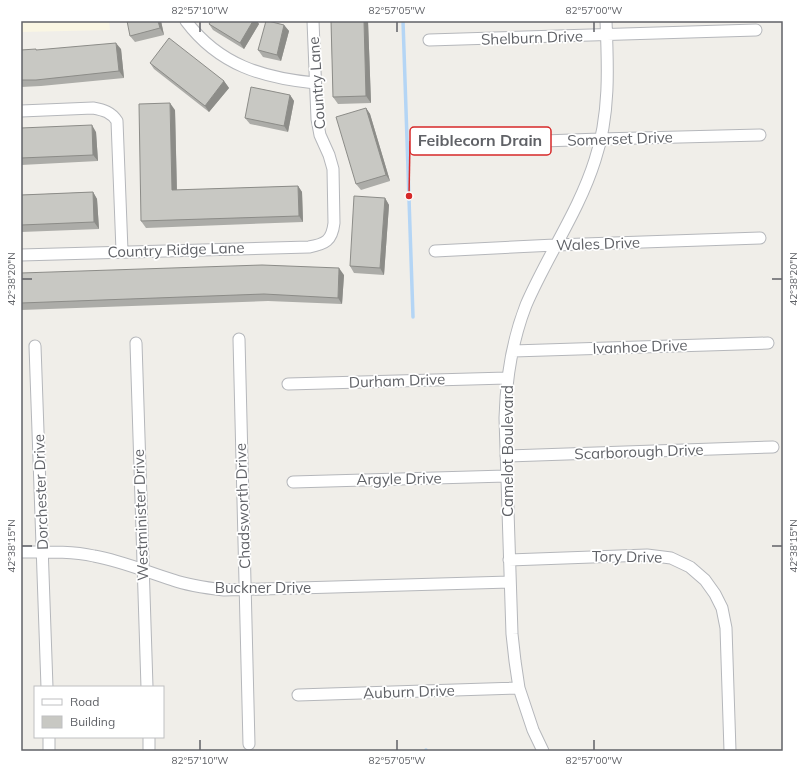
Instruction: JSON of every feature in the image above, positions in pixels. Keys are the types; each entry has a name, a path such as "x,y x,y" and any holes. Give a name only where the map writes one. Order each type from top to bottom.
{"street":[{"path":"186,21 204,42 238,64 256,72 273,77 315,83"},
{"name":"Country Lane","path":"314,21 317,119 320,135 333,169 334,223 329,239"},
{"name":"Camelot Boulevard","path":"543,751 533,730 519,688 512,634 506,476 505,418 507,378 526,306 587,181 596,158 605,111 608,84 606,21"},
{"name":"Shelburn Drive","path":"429,40 606,36 756,30"},
{"path":"21,111 93,108 112,114 117,121 122,251"},
{"name":"Somerset Drive","path":"432,145 760,135"},
{"name":"Wales Drive","path":"435,251 760,238"},
{"name":"Country Ridge Lane","path":"21,255 309,247 322,244 329,239"},
{"name":"Chadsworth Drive","path":"239,340 249,744"},
{"name":"Westminister Drive","path":"136,342 147,686"},
{"name":"Ivanhoe Drive","path":"513,351 768,342"},
{"name":"Dorchester Drive","path":"35,346 44,552 47,686"},
{"name":"Durham Drive","path":"288,384 507,378"},
{"name":"Scarborough Drive","path":"506,456 773,448"},
{"name":"Argyle Drive","path":"293,482 506,476"},
{"name":"Buckner Drive","path":"21,552 69,553 94,556 121,562 174,581 200,587 224,590 510,582"},
{"name":"Tory Drive","path":"509,560 646,555 671,558 690,567 705,580 715,594 722,608 726,628 730,751"},
{"name":"Auburn Drive","path":"298,695 519,688"},
{"path":"49,738 49,751"},
{"path":"149,738 149,749"}],"shaded area":[{"path":"21,21 109,21 110,30 21,32"}],"building":[{"path":"127,21 158,21 160,28 130,36"},
{"path":"211,21 253,21 240,43 209,24"},
{"path":"266,21 284,25 277,55 258,50"},
{"path":"331,21 364,21 366,96 333,97"},
{"path":"169,38 224,81 205,106 150,63"},
{"path":"116,43 119,71 36,80 21,80 21,50"},
{"path":"251,87 290,95 284,126 245,118"},
{"path":"170,103 172,190 298,186 299,216 141,221 139,104"},
{"path":"366,108 386,175 356,184 336,117"},
{"path":"92,125 93,155 21,158 21,128"},
{"path":"93,192 94,222 21,225 21,195"},
{"path":"354,196 385,198 380,268 350,266"},
{"path":"262,265 339,268 338,298 264,294 21,303 21,273"}],"waterway":[{"path":"403,21 413,317"}],"place":[{"name":"Feiblecorn Drain","path":"409,196"}]}
